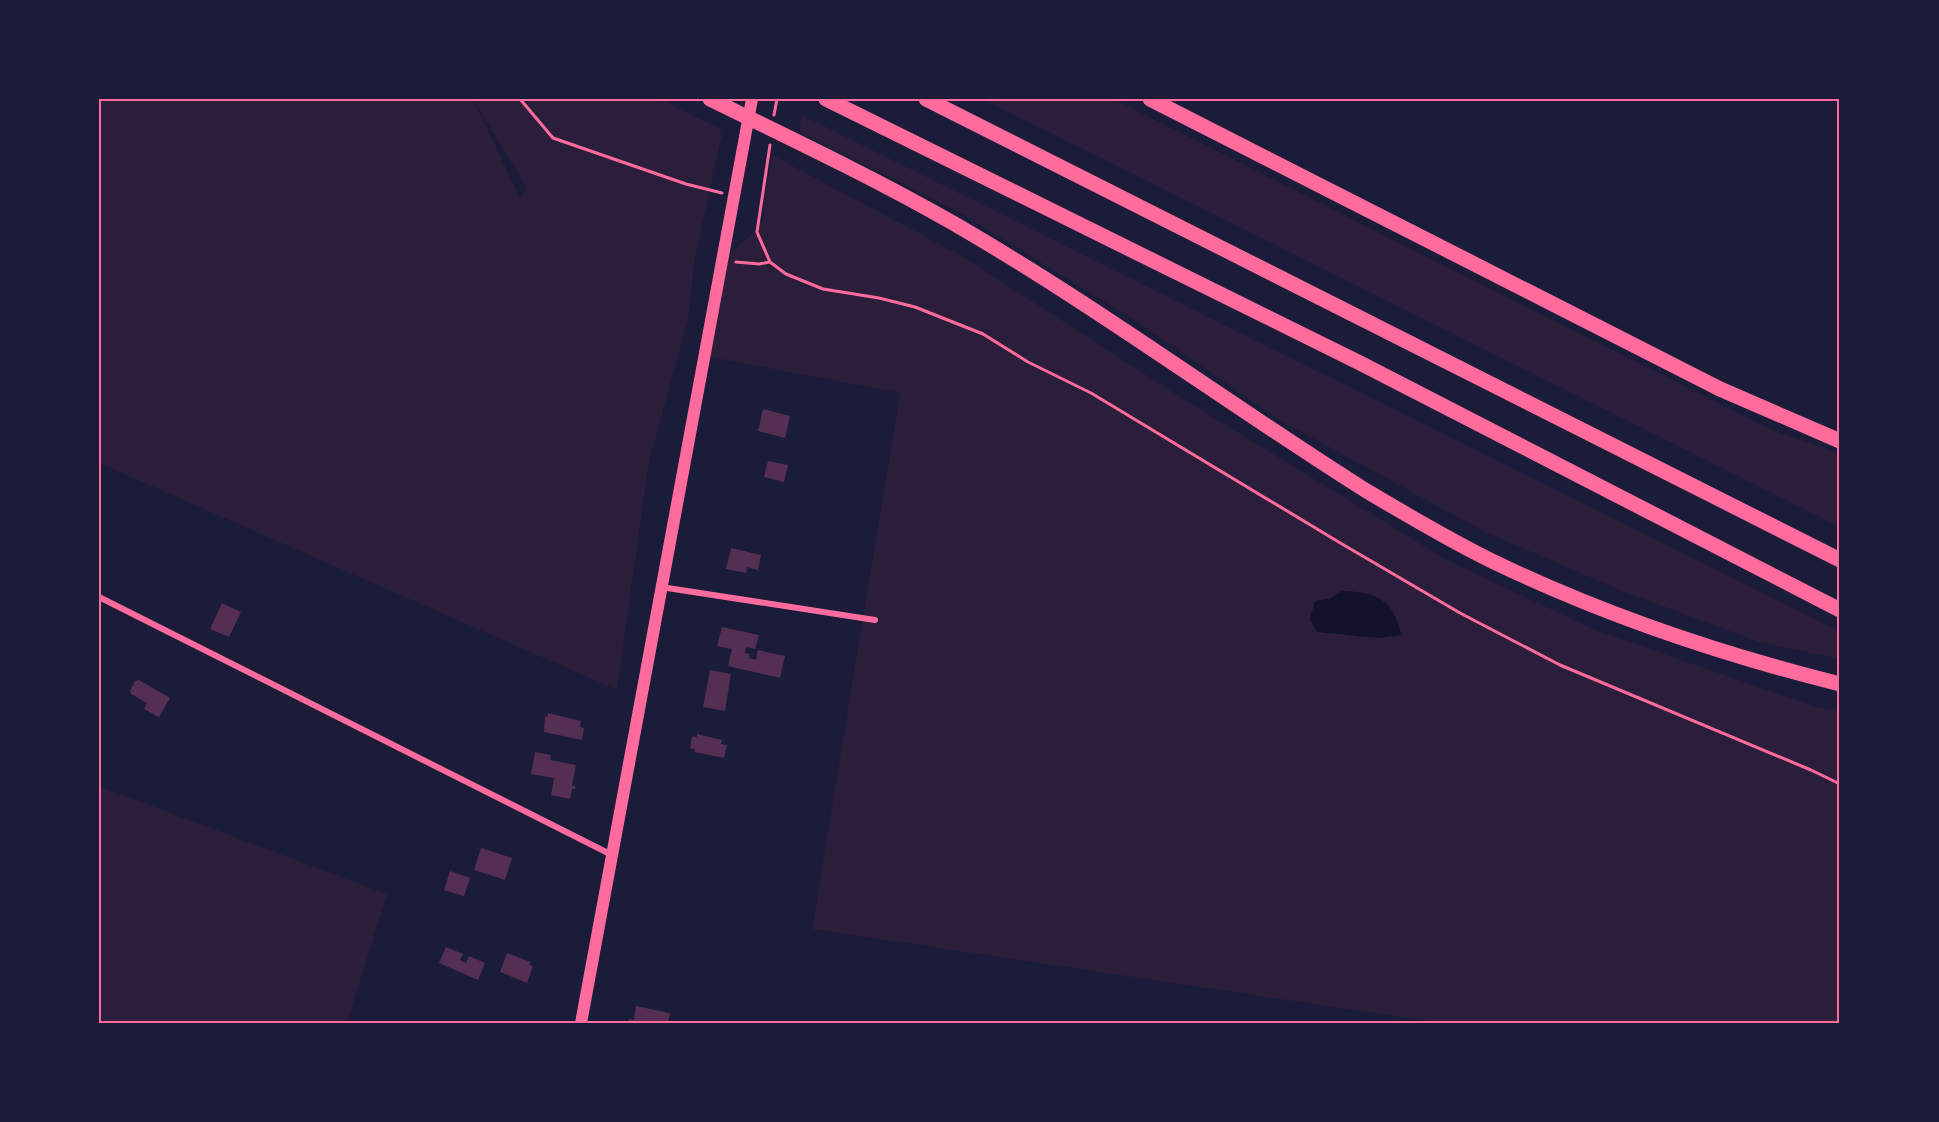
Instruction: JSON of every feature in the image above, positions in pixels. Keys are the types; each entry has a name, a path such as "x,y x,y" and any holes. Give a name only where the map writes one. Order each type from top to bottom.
{"highway":[{"path":"711,99 953,224 1019,263 1365,490 1491,561 1636,623 1736,656 1840,684"},
{"path":"826,99 1360,363 1840,610"},
{"path":"926,99 1840,560"},
{"path":"1150,99 1720,389 1840,441"}],"main road":[{"path":"581,1023 752,99"}],"street":[{"path":"661,587 876,620"},
{"path":"99,597 612,855"}],"path":[{"path":"520,99 553,138 686,184 735,196"},
{"path":"773,121 777,99"},
{"path":"770,143 757,232 770,262 786,274 813,286 899,302 937,314 983,334 1028,362 1091,393 1342,544 1461,613 1520,644 1560,665 1840,784"},
{"path":"723,261 759,264 770,262"}],"shaded area":[{"path":"99,99 659,99 723,130 694,263 688,320 649,461 617,690 99,463","holes":["474,101 527,188 519,196"]},
{"path":"983,99 1114,99 1765,427 1840,454 1840,527"},
{"path":"802,115 1840,631 1840,659 1759,642 1622,591 1485,532 1278,419 1136,321 955,210 799,132"},
{"path":"772,155 962,256 1185,400 1447,560 1593,629 1816,707 1840,712 1840,1023 1441,1023 812,929 900,393 705,356 723,261 763,223 764,199"},
{"path":"1343,591 1365,593 1382,600 1394,614 1401,635 1379,638 1317,632 1310,619 1315,601 1328,599"},
{"path":"99,786 387,894 347,1023 99,1023"}],"building":[{"path":"763,409 790,416 785,438 758,431"},
{"path":"768,461 788,465 784,482 764,477"},
{"path":"731,548 761,555 758,570 747,567 746,573 726,569"},
{"path":"222,603 241,612 229,637 210,629"},
{"path":"722,627 759,635 755,649 746,647 745,653 750,654 749,658 756,660 758,650 785,656 780,678 728,666 732,649 717,646"},
{"path":"710,670 731,674 725,711 703,707"},
{"path":"139,680 170,698 159,717 144,709 147,703 131,694 130,691 135,681"},
{"path":"548,713 581,721 580,727 584,728 582,740 544,732 545,716 547,717"},
{"path":"697,734 722,740 721,744 727,745 724,758 694,752 695,749 690,748 692,736 697,737"},
{"path":"535,752 551,755 550,760 576,765 572,786 575,786 575,789 572,789 570,799 551,795 554,778 531,774"},
{"path":"481,848 512,858 505,880 474,870"},
{"path":"450,871 470,878 464,896 444,890"},
{"path":"446,947 463,954 460,960 466,963 469,956 485,963 478,980 439,963"},
{"path":"507,953 531,962 529,965 533,966 527,983 500,972"},
{"path":"636,1006 670,1013 668,1023 628,1023 629,1019 634,1020"}]}
